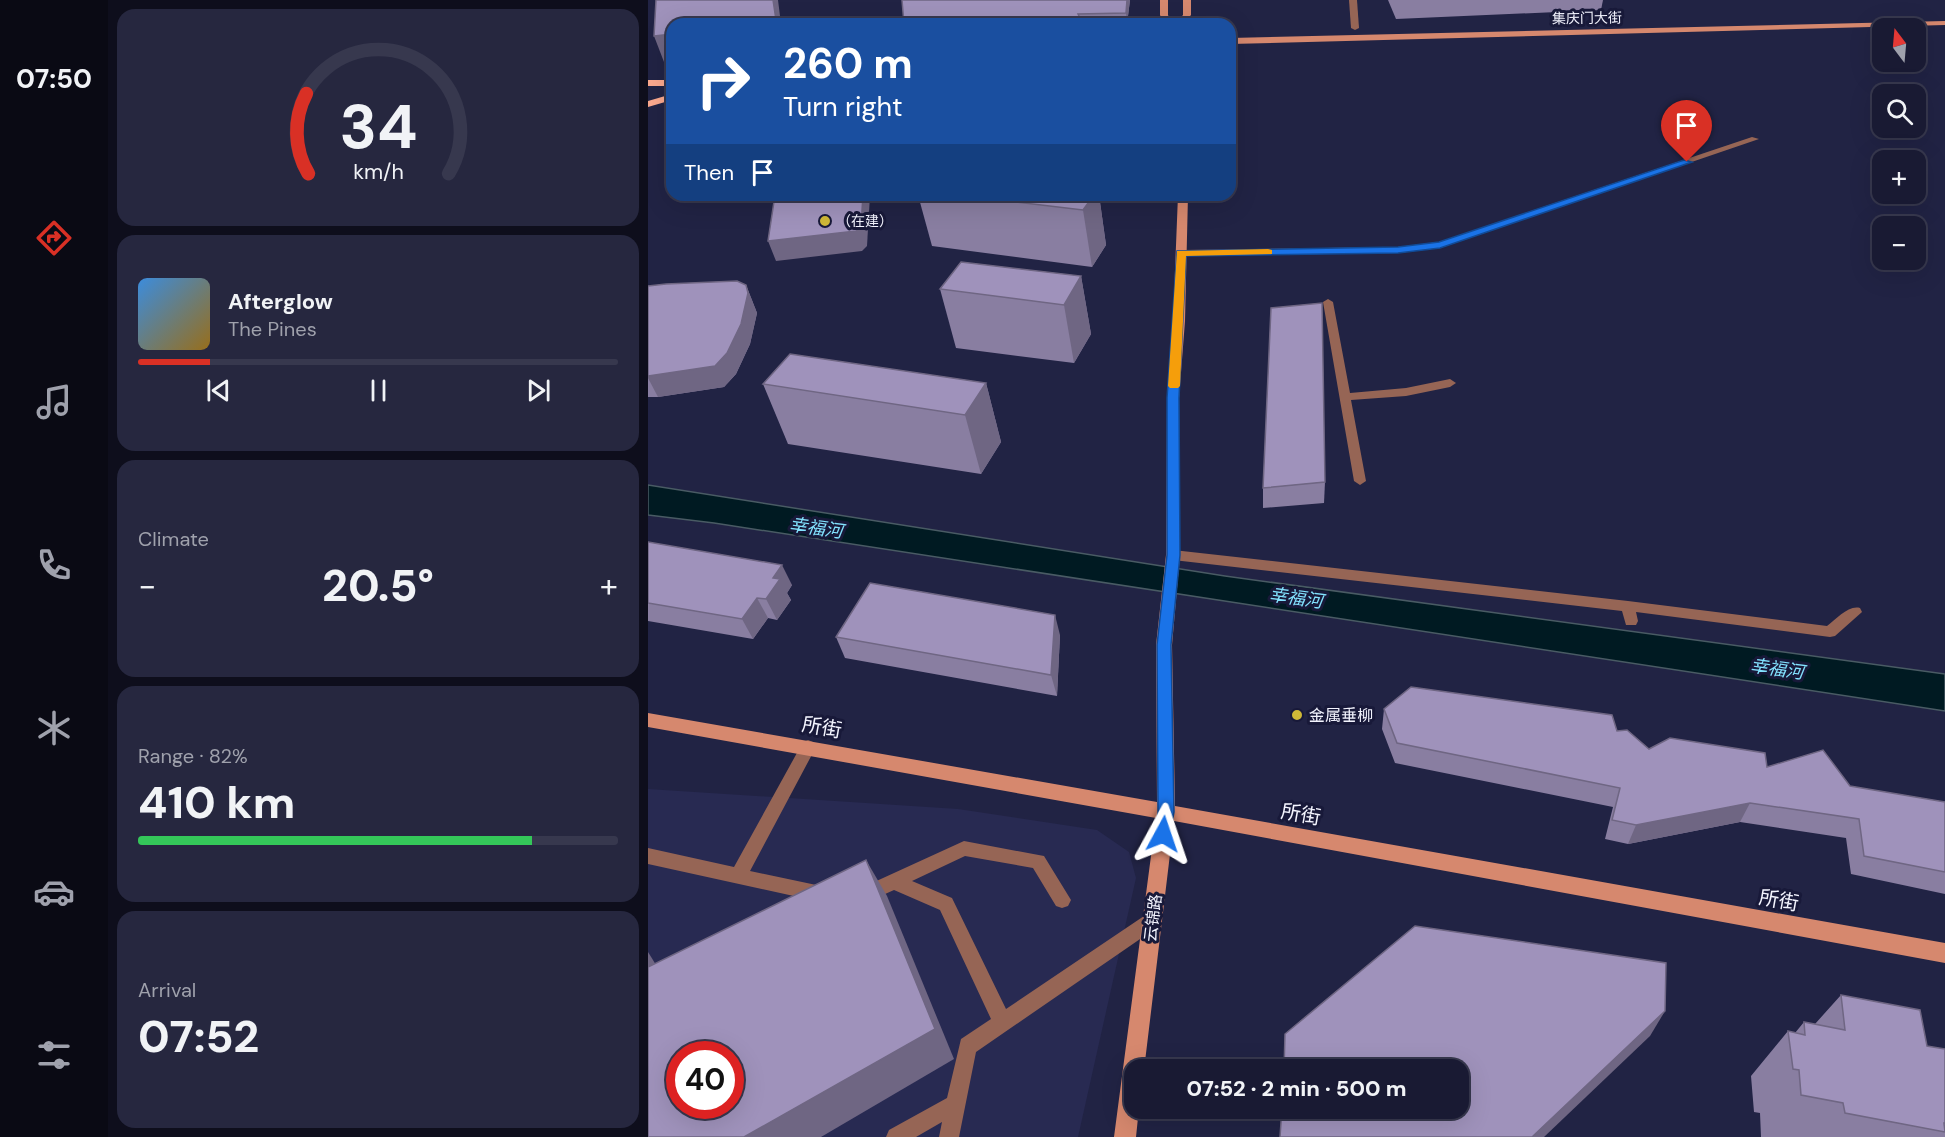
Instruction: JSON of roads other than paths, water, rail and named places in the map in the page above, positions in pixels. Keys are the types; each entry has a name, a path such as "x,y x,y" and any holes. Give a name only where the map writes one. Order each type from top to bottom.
{"main road":[{"path":"648,83 666,83"},
{"path":"648,104 666,98"}],"street":[{"path":"1164,0 1165,18"},
{"path":"1184,18 1187,15 1187,0"},
{"name":"集庆门大街","path":"1236,41 1945,23"},
{"path":"1344,28 1367,27"},
{"name":"云锦路","path":"1125,1137 1166,812 1164,645 1173,555 1173,398 1182,201"},
{"name":"所街","path":"648,720 1110,800 1945,953"}],"lane":[{"path":"1353,0 1355,28"},
{"path":"1181,254 1398,250 1440,245 1755,139"},
{"path":"1328,302 1360,481"},
{"path":"1345,397 1406,392 1450,382"},
{"path":"1173,555 1628,606 1830,632 1855,612"},
{"path":"1628,606 1631,621"},
{"path":"738,876 808,747"},
{"path":"648,856 846,900 964,848 1038,861 1062,900"},
{"path":"893,881 946,904 1002,1022"},
{"path":"949,1137 968,1046 1153,920"},
{"path":"896,1137 956,1104"}],"water":[{"name":"幸福河","path":"648,485 1225,576 1945,674 1945,711 714,523 648,515"}],"place":[{"name":"（在建）","path":"825,221"},
{"name":"金属垂柳","path":"1297,715"}]}
